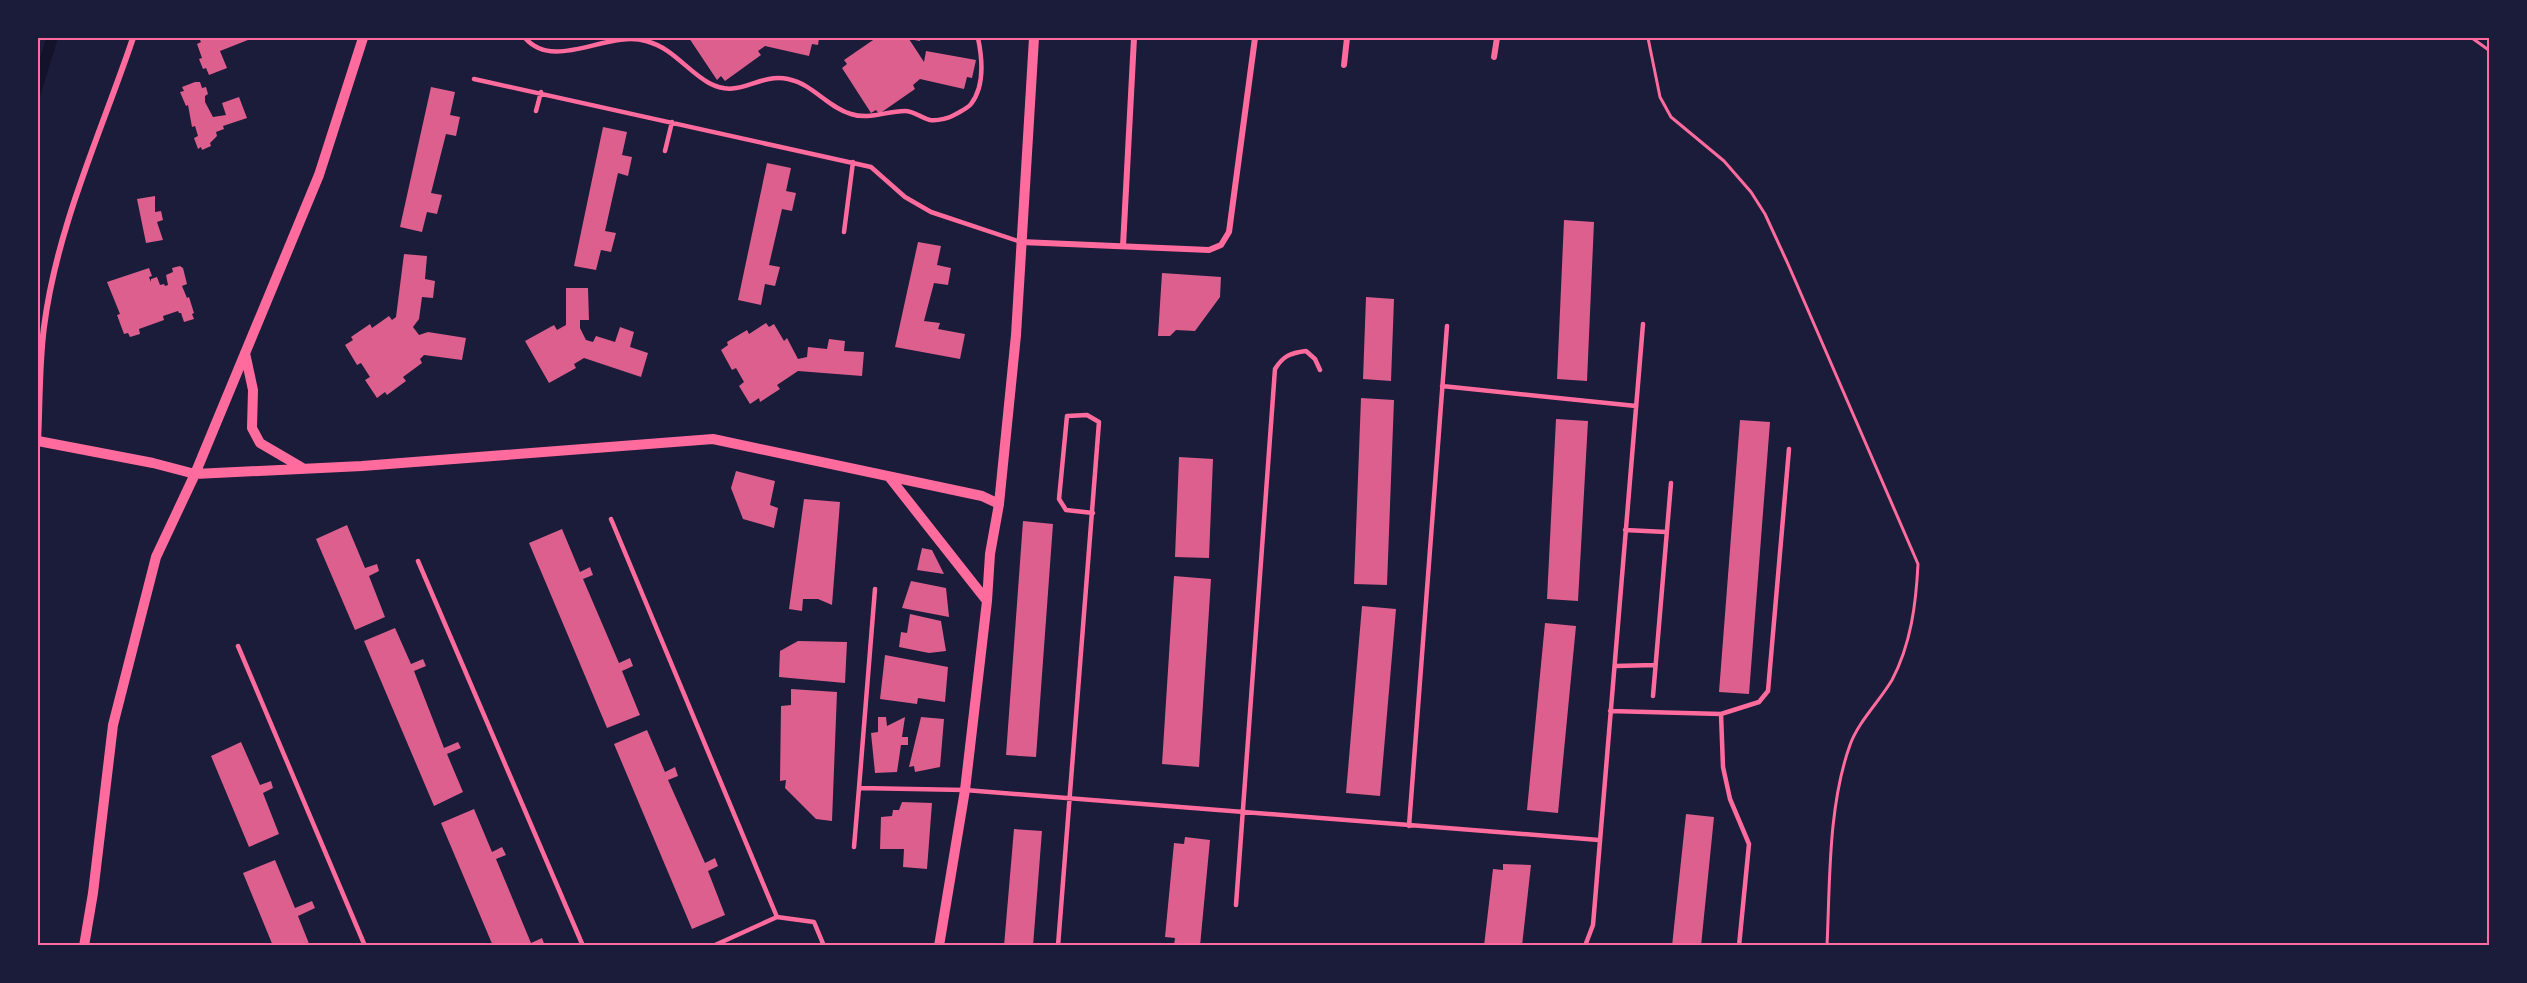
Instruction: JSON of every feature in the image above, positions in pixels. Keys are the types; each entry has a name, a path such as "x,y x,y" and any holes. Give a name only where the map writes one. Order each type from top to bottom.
{"street":[{"path":"133,38 96,133 55,270 44,328 38,442 153,462 195,474 362,466 713,438 982,496 999,504"},
{"path":"84,945 93,893 113,725 156,557 195,474 319,175 363,38"},
{"path":"939,945 965,790 987,601 990,554 999,504 1016,335 1034,38"},
{"path":"1123,246 1134,38"},
{"path":"1021,242 1209,250 1221,245 1229,232 1255,38"},
{"path":"1344,65 1347,38"},
{"path":"1494,57 1497,38"},
{"path":"244,353 252,390 252,428 260,442 304,468"},
{"path":"890,478 987,601"}],"lane":[{"path":"525,38 533,47 549,52 576,49 613,40 643,40 662,46 710,83 731,91 766,78 787,79 808,86 828,104 852,114 881,116 897,111 911,111 930,120 951,117 971,105 978,88 982,60 978,38"},
{"path":"662,46 663,38"},
{"path":"474,79 541,92 871,167 905,196 931,212 1021,242"},
{"path":"536,111 541,92"},
{"path":"665,151 672,122"},
{"path":"844,232 853,162"},
{"path":"1585,945 1593,925 1642,324"},
{"path":"1409,826 1446,326"},
{"path":"1236,905 1275,369 1281,358 1292,353 1306,351 1320,370"},
{"path":"1442,386 1636,406"},
{"path":"1058,945 1093,513 1099,422 1088,415 1067,416 1059,500 1066,510 1093,513"},
{"path":"1610,711 1721,714 1759,702 1768,692 1789,449"},
{"path":"1653,696 1671,483"},
{"path":"611,519 777,917"},
{"path":"1625,530 1666,532"},
{"path":"418,561 583,945"},
{"path":"854,847 875,589"},
{"path":"238,646 365,945"},
{"path":"1615,666 1654,665"},
{"path":"1721,714 1723,767 1730,800 1749,843 1740,945"},
{"path":"859,788 965,790 1599,840"},
{"path":"713,945 777,917 814,922 824,945"}],"path":[{"path":"38,44 39,38"},
{"path":"1648,38 1660,97 1671,117 1724,161 1751,192 1765,214 1917,564 1916,608 1909,636 1892,678 1850,744 1839,786 1832,845 1827,945"},
{"path":"2472,38 2490,51"}],"shaded area":[{"path":"46,38 58,38 38,103 38,65"}],"building":[{"path":"199,38 253,38 220,51 227,68 209,75 206,68 203,69 199,59 202,58 197,44 201,42"},
{"path":"689,38 819,38 818,45 812,44 809,56 765,46 758,51 761,55 725,81 721,76 717,80"},
{"path":"876,38 921,38 920,41 909,39 924,62 926,51 976,60 972,78 967,77 964,89 920,79 913,85 915,89 879,114 876,110 871,113 842,68 847,64 844,60"},
{"path":"200,82 202,88 206,87 208,94 205,96 205,102 213,117 226,115 222,103 239,97 247,118 223,126 224,129 216,132 217,136 210,143 211,146 202,150 201,147 198,149 194,138 198,136 195,126 192,127 188,105 186,106 180,92 184,91 182,87"},
{"path":"431,87 455,92 450,115 460,117 456,136 446,134 431,193 442,195 437,214 427,212 422,232 400,227"},
{"path":"603,127 627,132 622,155 632,157 628,176 618,173 605,231 616,233 611,252 601,250 596,270 574,266"},
{"path":"767,163 791,168 786,191 796,193 792,211 782,209 769,265 780,267 775,286 765,284 761,305 738,300"},
{"path":"155,196 155,212 161,211 163,220 157,222 163,240 146,243 137,199"},
{"path":"1564,220 1594,222 1587,381 1557,379"},
{"path":"918,242 941,246 937,265 951,268 948,285 934,283 924,321 940,323 938,329 965,334 960,359 895,347"},
{"path":"404,254 427,256 425,279 435,281 433,298 422,297 419,319 413,327 419,335 428,332 466,338 462,360 424,355 420,359 422,363 403,377 406,381 387,395 385,392 377,398 365,380 370,377 361,363 357,365 345,345 353,340 351,337 370,324 372,328 389,316 392,320 396,317"},
{"path":"180,266 183,268 187,284 182,286 187,298 189,297 194,319 184,322 178,311 163,316 164,320 139,329 140,334 130,337 128,333 124,334 117,315 120,314 107,282 149,268 152,276 149,277 151,282 151,279 157,277 160,285 165,286 168,285 166,275 173,272 172,268"},
{"path":"1162,273 1221,277 1220,297 1195,331 1176,330 1170,336 1158,336"},
{"path":"566,288 588,288 589,320 580,320 580,328 586,340 593,342 596,336 615,342 620,327 634,332 630,347 648,353 641,377 584,358 574,364 576,368 549,383 525,341 554,325 557,330 566,325"},
{"path":"1366,297 1394,299 1391,381 1363,379"},
{"path":"766,323 769,327 774,324 784,341 787,338 798,359 807,357 808,347 827,349 829,339 845,341 844,351 864,352 862,376 798,371 777,385 780,389 760,402 759,398 750,404 739,386 744,382 736,368 732,370 721,350 728,345 727,342 747,330 749,334"},
{"path":"1361,398 1394,400 1387,585 1354,584"},
{"path":"1556,419 1588,421 1578,601 1547,599"},
{"path":"1740,420 1770,422 1749,694 1719,692"},
{"path":"1179,457 1213,459 1209,558 1175,557"},
{"path":"736,471 775,481 770,505 778,508 774,528 743,519 731,488"},
{"path":"804,499 840,502 832,605 818,599 803,599 802,611 789,609"},
{"path":"1023,521 1053,524 1036,757 1006,755"},
{"path":"347,525 365,568 377,564 379,571 369,576 385,617 355,630 316,539"},
{"path":"562,529 580,572 590,567 593,575 583,579 619,663 630,658 633,666 622,671 640,715 607,728 529,543"},
{"path":"922,548 932,550 944,574 917,570"},
{"path":"1174,576 1211,579 1199,767 1162,764"},
{"path":"911,581 946,588 949,617 902,608"},
{"path":"1362,606 1396,609 1380,796 1346,793"},
{"path":"910,614 941,621 946,651 929,653 899,647 901,632 907,633"},
{"path":"1545,623 1576,626 1558,813 1527,810"},
{"path":"395,628 411,664 423,659 426,666 414,671 444,748 458,742 461,748 447,754 463,792 434,806 364,641"},
{"path":"798,641 847,642 845,683 779,677 780,651"},
{"path":"885,655 948,667 945,702 918,698 917,704 880,699"},
{"path":"791,689 837,692 832,821 816,819 785,788 786,780 780,781 781,706 791,705"},
{"path":"878,717 886,717 887,726 905,717 902,737 908,737 908,745 901,745 897,772 875,773 871,733 878,732"},
{"path":"921,717 944,719 940,767 915,772 914,766 909,767"},
{"path":"647,730 665,772 675,767 678,776 668,780 705,863 715,858 718,866 708,871 725,915 692,929 614,744"},
{"path":"241,742 260,785 271,781 273,788 263,793 279,834 249,847 211,756"},
{"path":"902,802 932,803 927,869 903,867 904,849 880,849 881,817 892,816 893,810 899,810"},
{"path":"474,809 492,852 502,847 506,855 496,859 531,943 542,938 545,946 493,946 441,823"},
{"path":"1686,814 1714,817 1701,946 1672,946"},
{"path":"1014,829 1042,831 1033,946 1004,946"},
{"path":"1185,837 1210,840 1200,946 1174,945 1175,938 1165,937 1174,843 1184,844"},
{"path":"275,860 295,908 312,901 315,908 298,916 310,946 273,946 243,873"},
{"path":"1503,864 1531,865 1522,946 1484,946 1493,869 1503,870"}]}
